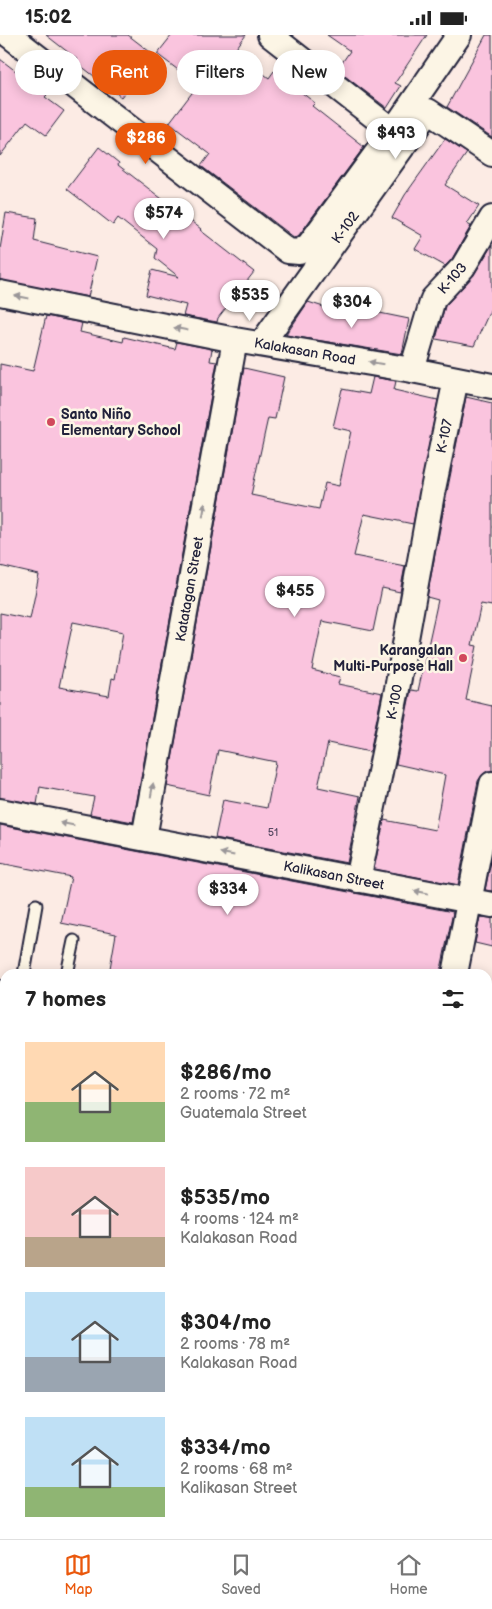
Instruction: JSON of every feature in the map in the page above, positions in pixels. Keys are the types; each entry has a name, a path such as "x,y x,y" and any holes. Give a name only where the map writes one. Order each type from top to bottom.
{"street":[{"path":"9,35 288,251 299,251 309,245 393,131 459,35"},
{"path":"270,35 393,131"},
{"name":"K-102","path":"262,343 428,111 492,154"},
{"name":"K-103","path":"412,370 433,299 463,267 492,218"},
{"name":"Kalakasan Road","path":"0,293 235,339 492,386"},
{"name":"Katatagan Street","path":"144,838 235,339"},
{"name":"K-107","path":"432,494 456,379"},
{"name":"K-100","path":"358,880 397,689 432,494"},
{"path":"456,969 492,784"},
{"name":"Kalikasan Street","path":"0,811 492,905"}],"lane":[{"path":"25,969 36,905"},
{"path":"68,969 74,941"}],"building":[{"path":"46,35 128,35 148,50 92,50 92,74 82,67 82,50 65,50"},
{"path":"172,35 246,35 235,50 177,50 177,69 167,62 167,50 160,50"},
{"path":"327,35 427,35 395,83 401,86 387,108 345,76 345,58 350,51"},
{"path":"486,35 492,35 492,137 447,107"},
{"path":"0,59 15,70 15,95 47,95 45,97 64,111 46,135 27,121 0,156"},
{"path":"273,72 273,95 305,95 315,103 312,106 364,147 295,238 201,166 210,154 169,123 190,95 263,95 263,73 269,78"},
{"path":"445,139 467,153 445,185 479,206 467,224 471,226 452,259 445,266 415,249 423,236 392,218 405,195"},
{"path":"99,147 119,163 118,165 254,272 218,318 217,322 183,316 186,305 146,295 152,270 179,277 155,258 157,249 118,218 113,225 67,189"},
{"path":"6,213 37,218 34,241 97,257 88,297 0,280 0,249"},
{"path":"492,245 492,306 474,346 436,339 445,306 473,276"},
{"path":"308,302 358,318 360,309 409,319 402,354 286,335"},
{"path":"46,316 82,323 80,332 123,342 124,337 175,349 177,342 212,349 210,361 217,362 133,822 90,814 94,797 40,787 37,804 0,798 0,613 30,619 39,575 0,566 0,364 33,371","holes":["73,622 123,632 115,679 112,678 109,696 59,687"]},
{"path":"244,368 284,377 275,419 268,418 251,495 319,509 325,483 339,486 351,431 333,427 342,389 369,394 373,377 396,381 394,390 438,400 413,524 364,514 354,556 405,566 400,592 382,588 373,631 322,621 312,670 340,677 338,684 382,693 370,752 328,743 318,787 360,796 347,863 215,838 223,800 267,808 276,762 218,750 209,795 167,786"},
{"path":"466,397 492,403 492,606 481,604 472,645 477,646 466,700 492,706 492,771 487,771 478,781 458,885 374,869 384,820 435,830 445,775 396,764 411,690 418,691 438,600 427,597"},
{"path":"0,825 453,912 441,969 110,969 116,934 61,923 71,877 0,863"},
{"path":"492,856 492,891 485,890"},
{"path":"480,917 492,918 492,947 475,943"}],"place":[{"name":"Santo Niño Elementary School","path":"51,422"},
{"name":"Karangalan Multi-Purpose Hall","path":"463,658"}]}
